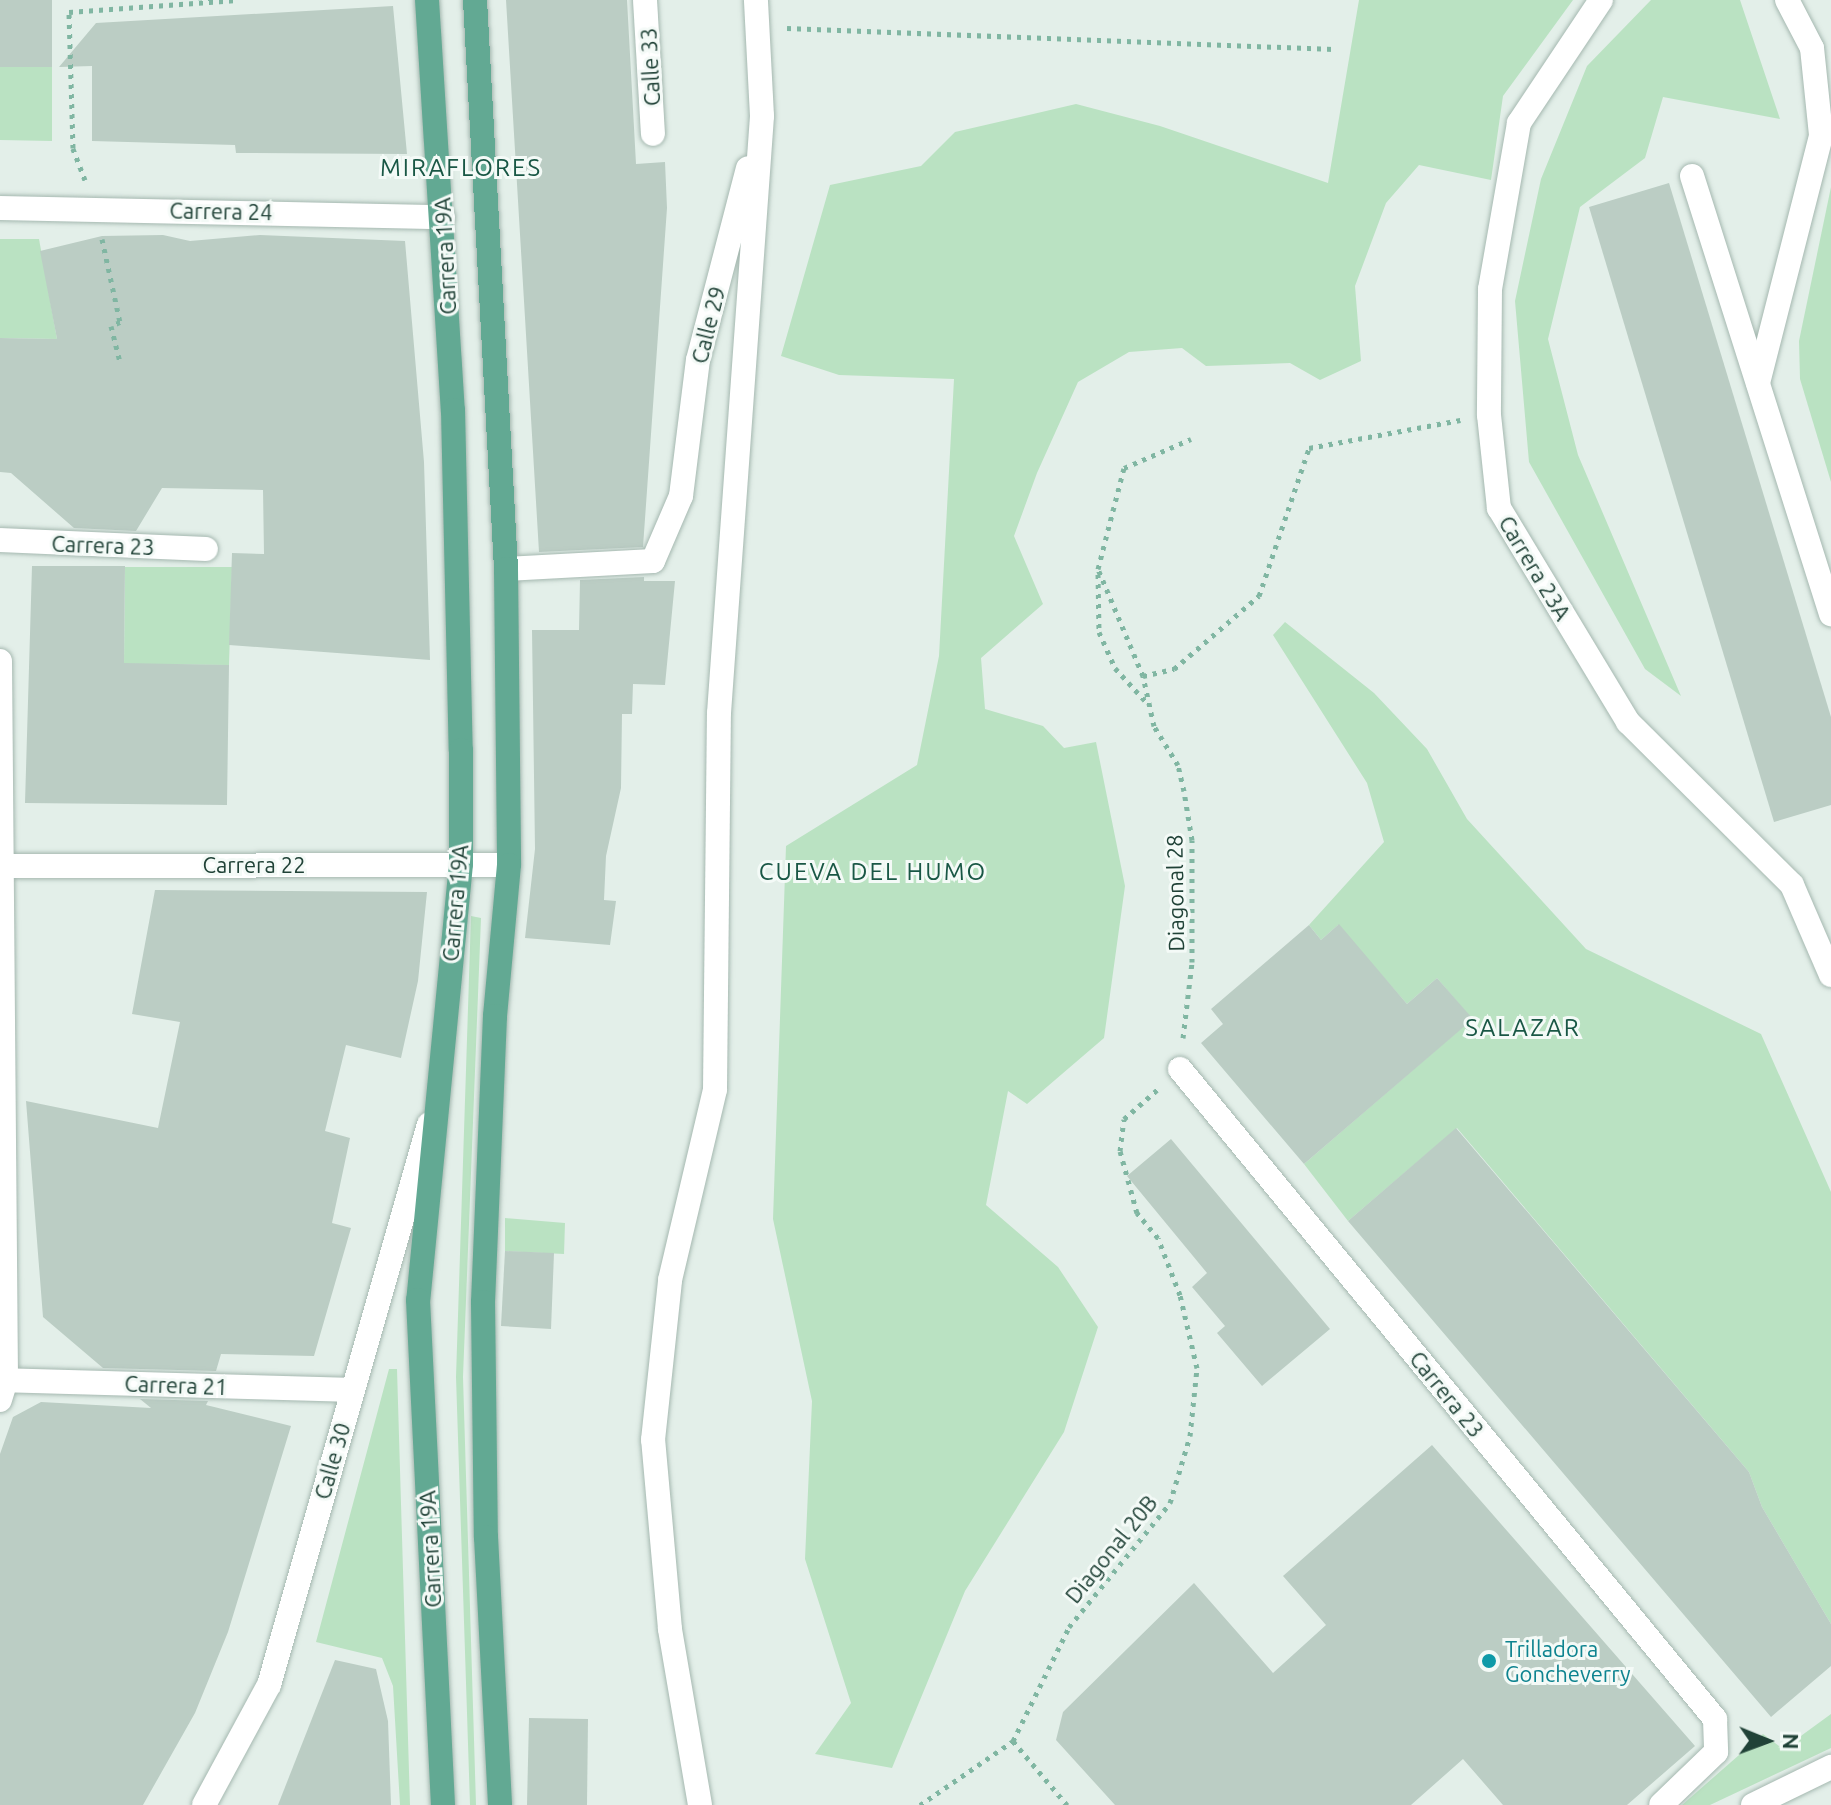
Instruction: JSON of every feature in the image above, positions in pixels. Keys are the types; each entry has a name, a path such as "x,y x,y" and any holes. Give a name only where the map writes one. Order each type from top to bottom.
{"main road":[{"name":"Carrera 19A","path":"427,0 453,410 461,864 434,1106 418,1300 443,1805"},
{"name":"Carrera 19A","path":"475,0 506,569 509,865 495,1016 483,1302 486,1537 500,1805"}],"street":[{"name":"Calle 33","path":"645,0 653,134"},
{"path":"700,1805 670,1629 653,1440 670,1280 715,1089 719,713 762,116 756,0"},
{"name":"Carrera 23A","path":"1601,0 1519,123 1490,289 1489,415 1499,508 1620,709 1792,885 1831,975"},
{"path":"1758,384 1821,135 1812,48 1787,0"},
{"name":"Calle 29","path":"506,569 653,561 668,537 681,496 698,360 762,116"},
{"path":"1692,176 1831,614"},
{"name":"Carrera 24","path":"0,208 443,217"},
{"name":"Carrera 23","path":"0,540 206,549"},
{"path":"0,661 2,1387"},
{"name":"Carrera 22","path":"1,866 509,865"},
{"name":"Carrera 23","path":"1180,1069 1715,1719 1716,1752 1661,1805"},
{"name":"Calle 30","path":"204,1805 269,1685 434,1106"},
{"name":"Carrera 21","path":"2,1387 352,1390"},
{"path":"1753,1805 1831,1767"}],"path":[{"path":"120,361 111,326 120,322 95,208 73,148 69,12 238,0"},
{"path":"757,27 1334,49"},
{"path":"1143,676 1174,669 1259,596 1309,448 1489,415"},
{"path":"1149,706 1115,668 1099,632 1098,569 1124,468 1191,439"},
{"name":"Diagonal 28","path":"1098,569 1143,676 1154,726 1178,765 1192,840 1192,962 1180,1069"},
{"name":"Diagonal 20B","path":"1013,1741 1069,1627 1170,1503 1190,1436 1197,1368 1180,1295 1158,1238 1137,1213 1120,1151 1124,1119 1180,1069"},
{"path":"920,1805 1013,1741 1067,1805"}],"green space":[{"path":"1359,0 1573,0 1503,96 1491,180 1419,165 1386,203 1355,286 1361,361 1320,380 1290,363 1206,366 1182,348 1129,352 1078,382 1037,473 1014,536 1043,604 981,658 985,709 1043,726 1064,748 1096,742 1125,886 1104,1038 1027,1104 1008,1091 986,1205 1058,1267 1098,1327 1064,1432 965,1591 892,1768 815,1754 851,1703 805,1559 812,1401 773,1219 786,846 917,765 939,656 954,379 839,375 781,356 830,185 921,166 955,132 1076,104 1160,126 1328,183"},
{"path":"1651,0 1740,0 1780,119 1663,97 1645,158 1580,207 1548,339 1578,455 1681,696 1645,669 1529,462 1515,301 1541,179 1587,66"},
{"path":"0,67 52,67 52,141 0,140"},
{"path":"1831,187 1831,482 1800,379 1799,341"},
{"path":"0,239 39,239 57,339 0,338"},
{"path":"125,567 232,567 229,665 124,664"},
{"path":"1285,622 1374,693 1427,749 1467,819 1586,949 1761,1034 1831,1192 1831,1624 1762,1507 1749,1472 1457,1128 1348,1221 1304,1164 1472,1019 1437,978 1407,1004 1338,925 1321,940 1309,925 1384,842 1367,783 1273,635"},
{"path":"471,916 481,918 463,1377 476,1805 470,1805 456,1377"},
{"path":"505,1218 565,1223 564,1254 505,1251"},
{"path":"389,1369 397,1369 410,1805 400,1805 393,1686 382,1658 316,1642"},
{"path":"1831,1714 1831,1748 1710,1805 1682,1805 1763,1734 1783,1749"}],"building":[{"path":"0,0 52,0 52,67 0,67"},
{"path":"506,0 627,0 636,164 665,162 667,208 643,547 539,552"},
{"path":"393,6 407,154 236,153 235,145 92,141 92,66 59,67 96,23"},
{"path":"1669,183 1831,717 1831,805 1774,822 1589,207"},
{"path":"163,235 190,241 260,235 405,241 424,462 430,660 229,645 232,553 264,554 263,490 162,488 136,531 74,528 11,473 0,472 0,338 57,339 40,251 102,236"},
{"path":"32,566 125,566 124,663 229,665 227,805 25,803"},
{"path":"644,577 644,581 675,581 665,685 633,684 632,714 622,714 621,788 606,856 604,900 616,901 610,945 525,938 535,849 532,630 579,630 580,580"},
{"path":"155,890 427,892 418,981 401,1058 346,1045 325,1131 350,1138 332,1223 351,1228 314,1356 221,1354 216,1371 103,1368 43,1317 26,1101 158,1128 180,1022 132,1014"},
{"path":"1339,924 1407,1004 1437,978 1473,1019 1304,1164 1201,1043 1223,1024 1211,1009 1309,925 1321,940"},
{"path":"1456,1128 1749,1472 1762,1507 1831,1624 1831,1666 1771,1717 1348,1221"},
{"path":"1171,1139 1330,1329 1262,1386 1217,1333 1225,1326 1192,1287 1207,1273 1127,1176"},
{"path":"505,1251 554,1253 551,1329 501,1326"},
{"path":"140,1399 208,1401 206,1405 291,1426 228,1632 195,1713 143,1805 0,1805 0,1454 13,1417 41,1402 151,1408"},
{"path":"1432,1445 1695,1746 1627,1805 1503,1805 1463,1759 1411,1805 1115,1805 1056,1740 1063,1712 1194,1583 1273,1673 1326,1625 1283,1576"},
{"path":"335,1660 376,1669 388,1721 391,1805 278,1805"},
{"path":"529,1718 588,1719 587,1805 527,1805"}],"place":[{"name":"Trilladora Goncheverry","path":"1489,1661"}],"district":[{"name":"MIRAFLORES","path":"461,168"},
{"name":"CUEVA DEL HUMO","path":"873,872"},
{"name":"SALAZAR","path":"1523,1028"}]}
